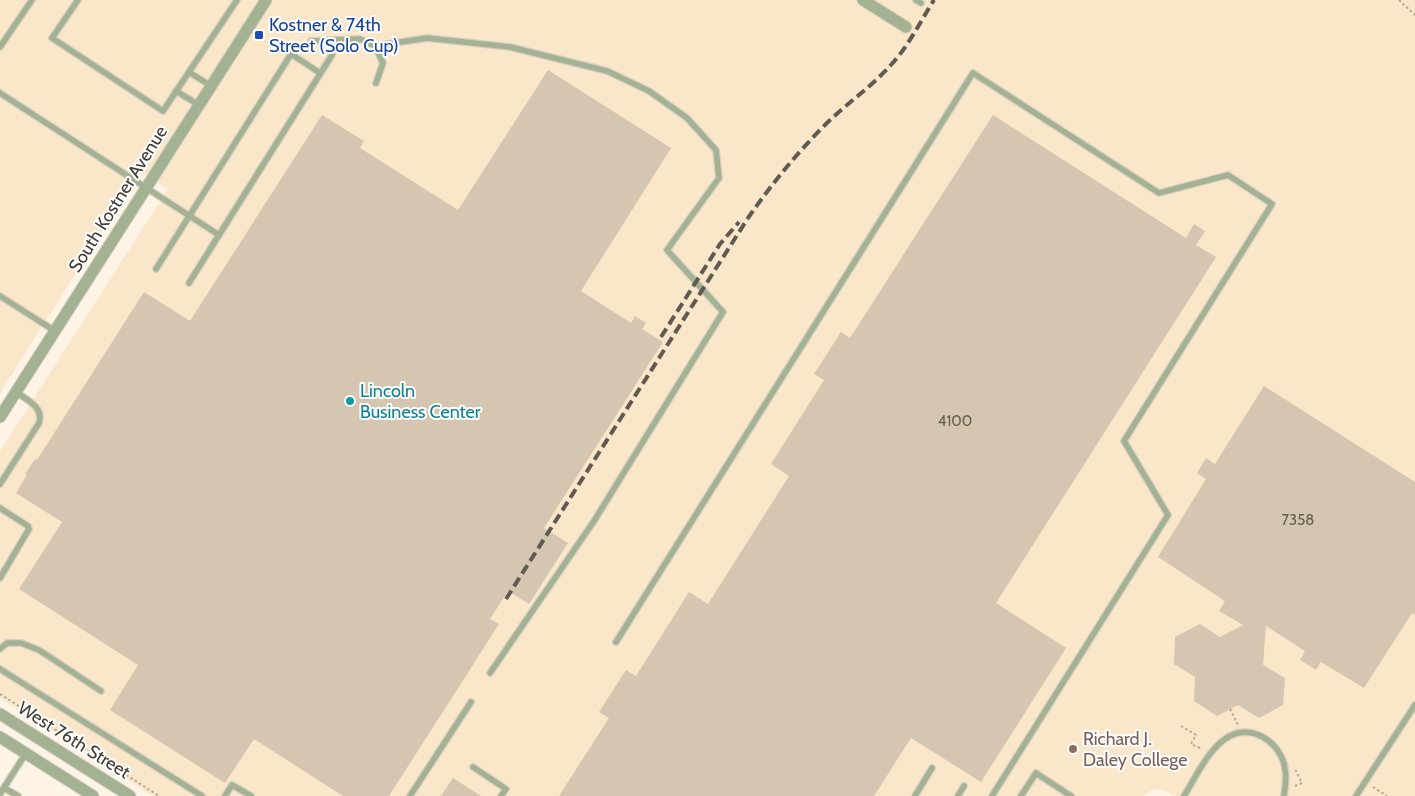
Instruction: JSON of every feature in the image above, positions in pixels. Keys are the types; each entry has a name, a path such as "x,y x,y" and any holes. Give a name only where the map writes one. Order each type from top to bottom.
{"street":[{"name":"South Kostner Avenue","path":"0,417 266,0"},
{"path":"863,0 906,27"},
{"name":"West 76th Street","path":"0,714 130,796"},
{"name":"West 76th Street","path":"0,737 93,796"}],"lane":[{"path":"0,47 32,0"},
{"path":"78,0 52,38 163,112 237,0"},
{"path":"311,41 360,39 375,46 427,38 510,47 607,70 650,91 687,118 716,150 719,178 668,250 723,312 594,521 490,673"},
{"path":"375,46 383,63 376,83"},
{"path":"156,269 291,54 320,74"},
{"path":"189,283 332,55"},
{"path":"189,72 211,86"},
{"path":"616,642 973,73 1159,193 1228,175 1272,204 1124,441 1168,515 992,796"},
{"path":"176,92 199,105"},
{"path":"0,94 219,235"},
{"path":"0,296 55,331"},
{"path":"0,484 41,418 41,414 35,406 16,392"},
{"path":"0,578 29,529 28,526 1,510"},
{"path":"0,649 7,643 21,643 39,650 101,691"},
{"path":"0,669 202,796"},
{"path":"410,796 471,702"},
{"path":"1356,796 1415,705"},
{"path":"1184,796 1205,761 1218,744 1232,735 1248,731 1261,735 1273,743 1280,752 1285,768 1284,796"},
{"path":"0,794 26,753"},
{"path":"473,767 506,789 501,796"},
{"path":"915,796 932,768"},
{"path":"1021,796 1036,774 1071,796"},
{"path":"225,796 232,785 251,796"},
{"path":"958,796 964,786"},
{"path":"4,788 18,796"}],"path":[{"path":"1399,0 1415,15"},
{"path":"0,694 159,796"},
{"path":"1230,709 1238,726 1244,726"},
{"path":"1181,726 1196,736 1191,744 1204,749"},
{"path":"1291,766 1302,783 1292,788"},
{"path":"1369,791 1372,786 1387,796"}],"shaded area":[{"path":"0,0 1415,0 1415,796 1174,796 1158,789 1152,790 1143,796 153,796 0,698 0,451 168,189 140,172 0,393"}],"building":[{"name":"Lincoln Business Center","path":"548,70 671,148 581,291 631,323 635,316 646,323 642,329 663,342 544,528 568,543 529,604 508,591 490,619 499,624 389,796 343,796 254,739 225,783 110,710 138,665 19,589 62,522 16,493 27,475 25,474 35,459 37,460 144,292 190,321 322,115 364,141 360,148 458,210"},
{"path":"993,115 1186,238 1194,224 1205,231 1196,245 1216,257 996,603 1066,648 981,782 911,738 874,796 559,796 609,718 599,712 626,670 636,676 689,592 708,604 789,476 771,464 824,380 814,374 841,332 850,338"},
{"path":"1264,386 1415,482 1415,615 1412,613 1364,688 1321,662 1316,670 1300,660 1305,651 1266,626 1263,665 1285,678 1283,705 1259,718 1238,705 1217,716 1194,701 1195,677 1174,664 1175,637 1200,624 1220,637 1243,625 1219,611 1225,601 1158,557 1206,479 1197,473 1206,458 1215,464"},
{"path":"453,778 481,796 441,796"}],"railway":[{"path":"506,599 748,218 784,170 814,136 874,82 896,59 934,0"},
{"path":"661,337 720,244 739,222"}],"place":[{"name":"Kostner & 74th Street (Solo Cup)","path":"259,35"},
{"name":"Lincoln Business Center","path":"350,401"},
{"name":"Richard J. Daley College","path":"1073,749"}]}
